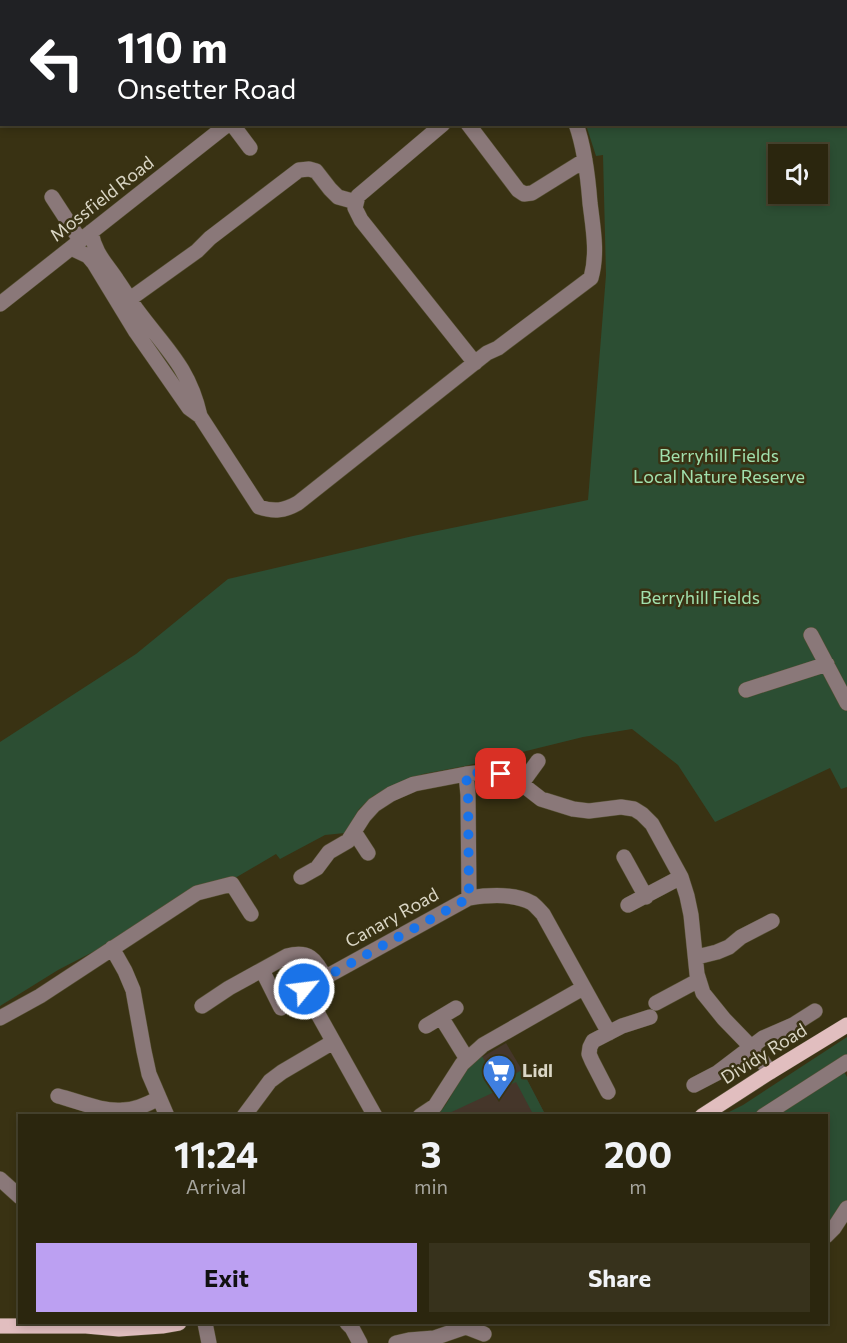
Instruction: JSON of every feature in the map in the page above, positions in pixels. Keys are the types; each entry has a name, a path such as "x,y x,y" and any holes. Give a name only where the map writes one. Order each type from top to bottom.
{"main road":[{"name":"Dividy Road","path":"705,1114 847,1025"},
{"path":"0,1326 86,1326 119,1329 173,1324"}],"street":[{"name":"Mossfield Road","path":"0,304 227,126"},
{"path":"232,126 250,148"},
{"path":"441,126 358,196 355,208 361,220 475,363"},
{"path":"470,126 518,190 524,194 532,193 585,160"},
{"path":"80,240 93,245 130,299 178,361 191,386 200,416 259,507 271,511 287,509 298,503 487,353 498,348 591,278 595,247 585,160 577,126"},
{"path":"130,299 197,251 210,238 299,170 316,171 338,197 356,202"},
{"path":"52,197 136,332 189,408 200,416"},
{"path":"811,635 847,703"},
{"path":"746,690 826,664"},
{"path":"522,783 538,761"},
{"path":"301,877 317,868 329,852 348,841 374,805 391,794 414,784 485,772 514,778 541,799 573,809 589,811 621,807 634,809 652,824 681,877 691,915 699,980 703,993 770,1072"},
{"path":"466,774 469,898"},
{"path":"355,833 368,853"},
{"path":"624,857 646,897"},
{"path":"628,905 681,877"},
{"path":"0,1018 40,996 196,893 216,887 239,887 251,914"},
{"name":"Canary Road","path":"374,1114 304,989 469,898 494,895 518,898 532,904 543,914 583,988 615,1030"},
{"path":"697,957 736,947 772,921"},
{"path":"112,948 134,990 149,1074 166,1114"},
{"path":"202,1006 229,988 296,953 312,957 325,977"},
{"path":"262,970 281,1008"},
{"path":"608,1092 589,1054 593,1041 653,1010 699,980"},
{"path":"423,1114 435,1106 462,1064 483,1046 583,988"},
{"path":"426,1026 456,1008"},
{"path":"694,1085 717,1073 763,1038 793,1025 815,1011"},
{"path":"441,1017 467,1059"},
{"path":"245,1114 270,1081 333,1042"},
{"path":"766,1114 845,1068"},
{"path":"58,1096 109,1110 124,1111 141,1107 159,1098"},
{"path":"2,1185 18,1196"},
{"path":"828,1234 847,1208"},
{"path":"205,1324 209,1343"},
{"path":"350,1325 360,1343"},
{"path":"396,1343 434,1338 466,1328 484,1334"}],"shaded area":[{"path":"506,1043 545,1114 439,1114 460,1079 474,1062"}],"green space":[{"name":"Berryhill Fields","path":"586,126 847,126 847,787 841,789 830,768 715,822 678,765 632,729 583,737 423,774 373,796 359,809 345,833 325,835 280,859 276,854 230,881 58,970 0,1006 0,742 136,654 228,579 413,536 588,500 606,275 603,155 596,156"},
{"path":"847,1037 847,1055 754,1114 725,1114 743,1105"},
{"path":"482,1056 497,1083 522,1070 545,1114 533,1114 516,1082 447,1114 438,1114 474,1062"},
{"path":"841,1066 847,1077 847,1208 828,1235 828,1114 765,1114"}],"place":[{"name":"Lidl","path":"499,1100"}],"route":[{"path":"304,989 469,898 466,774 485,772 501,774"}],"park label":[{"name":"Berryhill Fields Local Nature Reserve","path":"719,466"}]}
